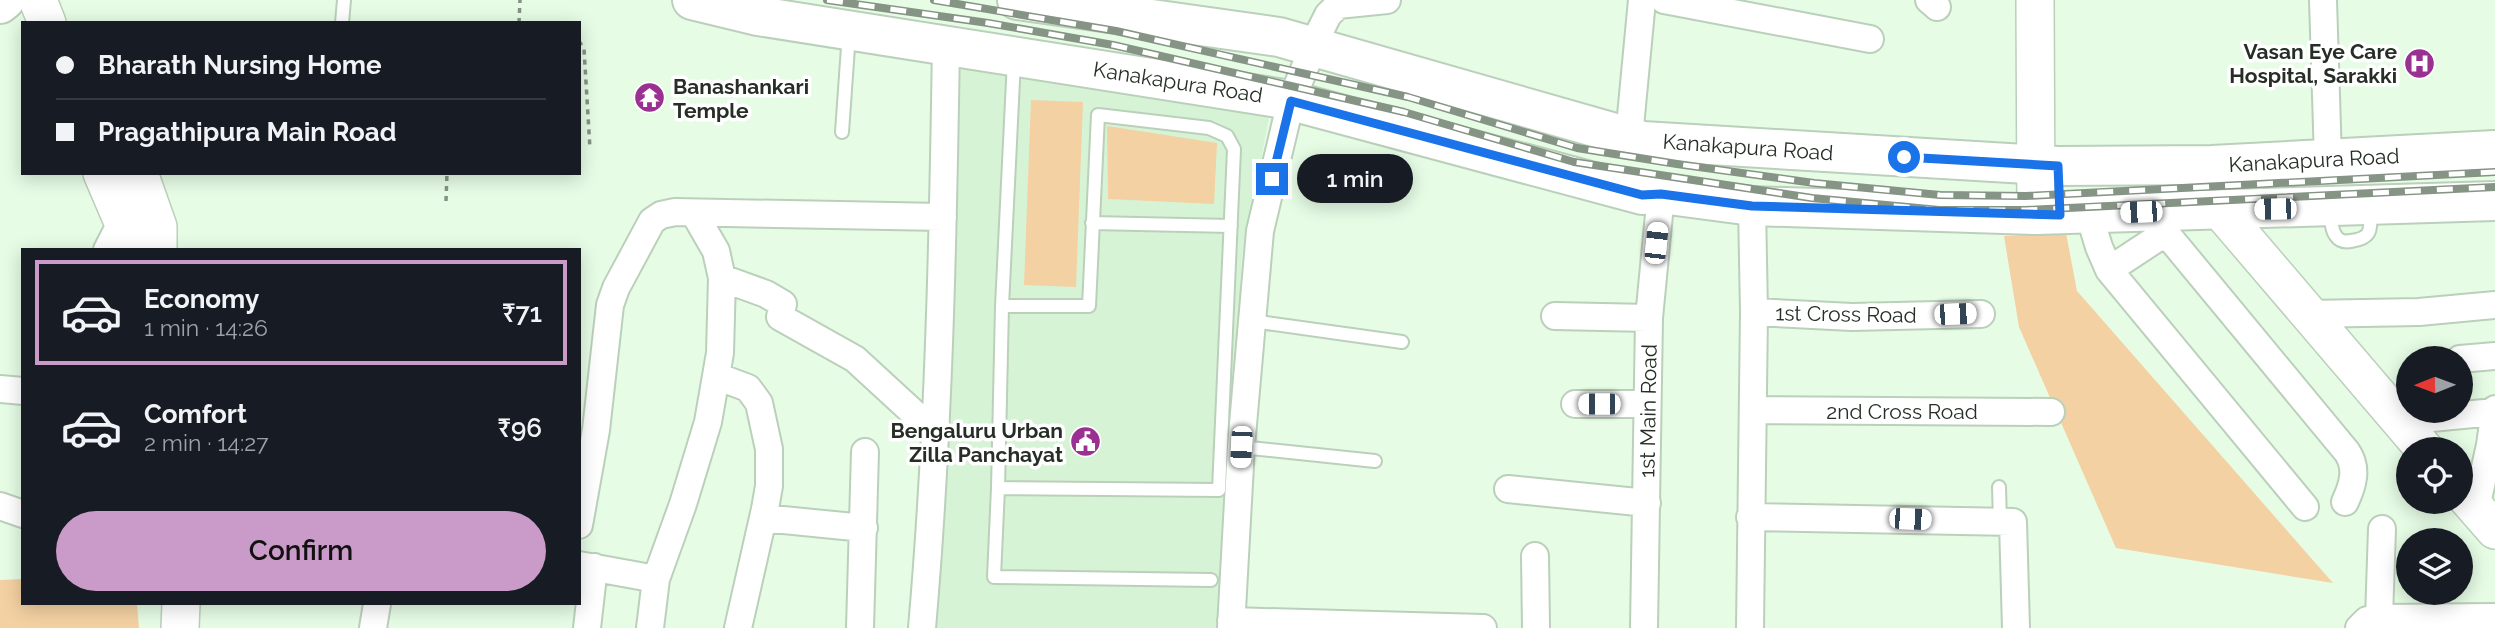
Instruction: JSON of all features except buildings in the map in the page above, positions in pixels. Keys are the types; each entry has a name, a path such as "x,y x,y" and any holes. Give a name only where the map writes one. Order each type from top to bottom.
{"main road":[{"path":"0,4 5,0"},
{"path":"37,0 46,21"},
{"name":"Kanakapura Road","path":"692,0 758,16 1291,101 1642,195 1661,194 1752,206 2075,214 2495,201"},
{"name":"Kanakapura Road","path":"1017,0 1279,37 1643,141 2046,166 2212,165 2495,150"},
{"path":"2035,0 2046,166 2075,214"},
{"path":"2046,166 2054,0"},
{"path":"103,175 122,240"},
{"path":"140,175 158,227 158,248"},
{"path":"2220,210 2396,416"},
{"path":"180,628 181,605"}],"street":[{"path":"1387,0 1338,5 1328,15 1291,101 1260,231 1241,447 1231,625 1483,628"},
{"path":"1629,137 1642,0"},
{"path":"1664,0 1870,39"},
{"path":"2323,0 2328,159"},
{"path":"922,628 936,424 946,44"},
{"name":"1st Main Road","path":"1644,628 1649,318 1661,194"},
{"path":"1750,628 1754,312 1752,206"},
{"path":"581,514 596,430 610,305 615,288 652,221 661,215 675,212 943,217"},
{"path":"650,628 656,579 708,422 720,353 722,278 716,251 694,212"},
{"path":"2075,214 2132,254"},
{"path":"2075,214 2099,247 2109,270 2305,507"},
{"path":"2109,270 2159,237 2170,238 2352,459 2354,473 2345,502"},
{"path":"722,278 766,294 783,304 780,317 855,359 917,416 936,424"},
{"path":"2307,314 2419,312 2495,304"},
{"name":"1st Cross Road","path":"1754,312 1853,317 1981,314"},
{"path":"1555,316 1649,318"},
{"path":"2473,358 2495,356"},
{"path":"716,376 748,388 759,402 769,449 769,486 738,628"},
{"path":"0,390 21,391"},
{"path":"1575,404 1647,404"},
{"name":"2nd Cross Road","path":"1753,410 2050,412"},
{"path":"2473,413 2495,411 2477,510"},
{"path":"860,628 865,452"},
{"path":"1508,489 1647,503"},
{"path":"0,506 21,513"},
{"path":"1750,517 2007,522 2016,628"},
{"path":"763,518 864,528"},
{"path":"2382,529 2369,623 2495,617"},
{"path":"1535,556 1536,628"},
{"path":"586,628 586,566 656,579"},
{"path":"373,628 377,605"}],"lane":[{"path":"342,21 344,0"},
{"path":"842,132 850,30"},
{"path":"1014,55 1002,306 994,577 1211,580"},
{"path":"998,488 1219,490 1234,149 1227,136 1209,128 1098,115 1089,306 1002,306"},
{"path":"1092,223 1231,226"},
{"path":"1252,321 1402,342"},
{"path":"1241,447 1375,461"},
{"path":"1999,487 2007,522"}],"path":[{"path":"519,21 520,0"},
{"path":"581,44 584,49 590,149"},
{"path":"446,175 446,201"}],"shaded area":[{"name":"Bengaluru Urban Zilla Panchayat","path":"954,54 1271,108 1242,256 1222,628 933,628"},
{"path":"1031,100 1083,102 1076,287 1024,285"},
{"path":"1107,126 1217,143 1214,204 1108,199"},
{"path":"2066,233 2077,291 2333,583 2116,548 2019,327 2004,236"},
{"path":"21,579 21,605 137,605 139,628 0,628 0,580"}],"railway":[{"path":"827,0 988,23 1113,45 1404,112 1574,162 1812,198 1939,210 2026,210 2495,187"},
{"path":"934,0 1116,31 1408,97 1577,148 1814,183 1940,195 2026,196 2495,172"}],"place":[{"name":"Vasan Eye Care Hospital, Sarakki","path":"2420,63"},
{"name":"Banashankari Temple","path":"650,98"},
{"name":"Bengaluru Urban Zilla Panchayat","path":"1086,442"}],"route":[{"path":"1272,179 1291,101 1642,195 1661,194 1752,206 2060,215 2058,166 1904,157"}]}
